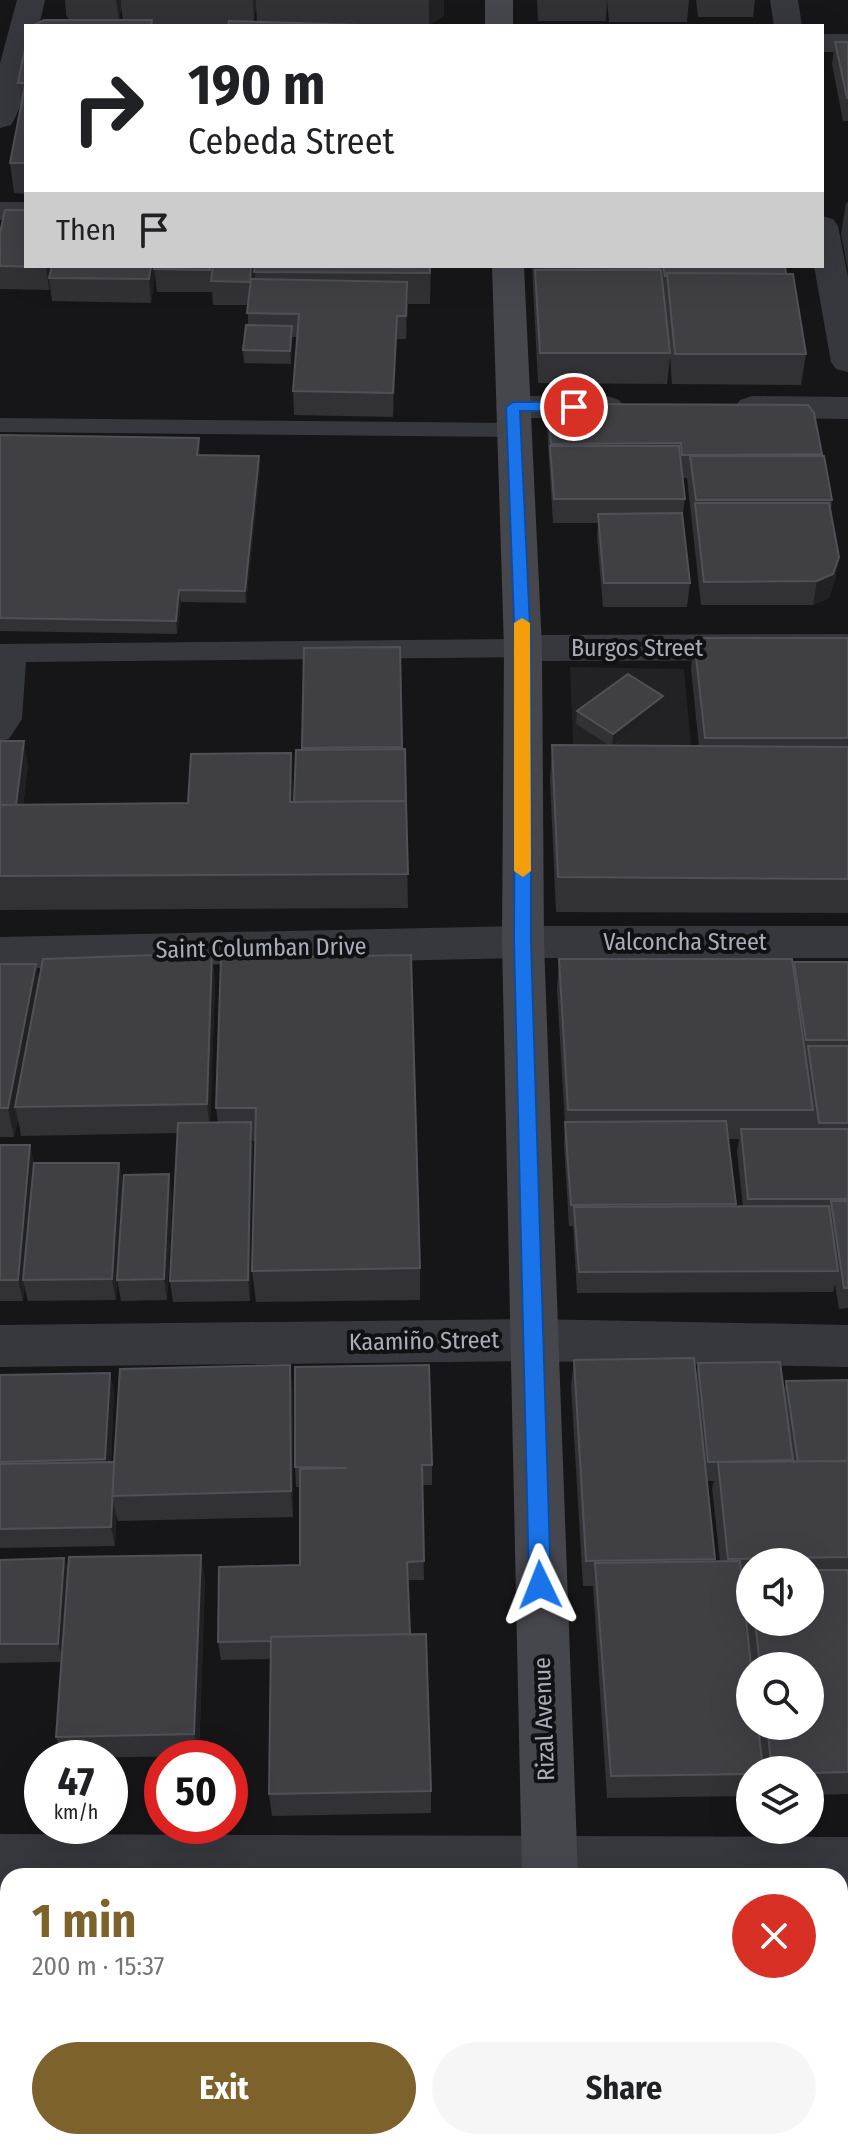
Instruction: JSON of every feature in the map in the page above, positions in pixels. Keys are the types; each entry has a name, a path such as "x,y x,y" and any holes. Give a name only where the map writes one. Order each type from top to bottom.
{"main road":[{"path":"499,0 499,24"},
{"name":"Rizal Avenue","path":"508,268 523,648 523,942 549,1868"}],"street":[{"path":"0,119 16,40 31,0"},
{"path":"784,0 788,24"},
{"path":"824,43 848,43"},
{"path":"824,210 848,210"},
{"path":"0,211 24,211"},
{"path":"824,236 848,362"},
{"path":"514,418 641,407"},
{"path":"720,407 848,408"},
{"name":"Burgos Street","path":"523,648 848,647"},
{"name":"Valconcha Street","path":"523,942 848,942"},
{"name":"Saint Columban Drive","path":"0,953 523,942"},
{"name":"Kaamiño Street","path":"0,1346 532,1340 848,1346"},
{"path":"0,1862 471,1868"},
{"path":"624,1868 848,1865"}],"lane":[{"path":"0,425 514,418"},
{"path":"0,732 9,719 7,653 523,648"}],"shaded area":[{"path":"570,667 684,669 693,768 574,767"}],"building":[{"path":"44,20 152,20 151,24 36,24"},
{"path":"229,21 327,24 228,24"},
{"path":"835,42 848,42 848,98 847,98"},
{"path":"24,54 24,83 18,83"},
{"path":"24,90 24,163 10,163"},
{"path":"5,210 24,210 24,267 0,266 0,233"},
{"path":"52,268 151,268 149,279 49,278"},
{"path":"210,268 210,270 154,269"},
{"path":"213,268 251,268 250,282 211,281"},
{"path":"255,268 430,268 430,273 254,272"},
{"path":"663,268 785,268 786,274 667,273 665,276"},
{"path":"535,270 661,270 670,353 540,353"},
{"path":"667,273 793,274 806,354 675,354"},
{"path":"251,279 407,282 406,316 397,316 393,393 293,391 299,314 247,313"},
{"path":"246,325 292,326 290,351 243,350"},
{"path":"548,404 808,405 814,413 822,454 682,455 681,443 551,444"},
{"path":"0,435 199,438 197,455 259,456 245,591 179,590 176,621 0,618"},
{"path":"550,446 679,446 685,499 554,499"},
{"path":"690,456 824,456 832,500 696,500"},
{"path":"695,503 829,503 839,557 833,574 817,581 704,582"},
{"path":"682,513 690,583 604,583 598,514"},
{"path":"694,638 848,638 848,738 705,738"},
{"path":"400,647 402,747 302,748 304,648"},
{"path":"628,674 663,696 613,734 577,711"},
{"path":"0,741 24,741 16,805 0,805"},
{"path":"552,745 848,747 848,879 558,877"},
{"path":"405,749 406,801 294,802 296,750"},
{"path":"291,753 290,802 406,801 408,874 0,876 0,805 188,803 191,754"},
{"path":"212,953 207,1104 15,1107 43,959"},
{"path":"411,955 420,1268 252,1271 256,1108 216,1108 221,958"},
{"path":"559,959 792,959 813,1110 568,1110"},
{"path":"794,962 848,962 848,1040 806,1040"},
{"path":"0,964 36,964 8,1108 0,1108"},
{"path":"808,1046 848,1046 848,1123 819,1123"},
{"path":"726,1121 736,1204 571,1205 565,1122"},
{"path":"251,1122 248,1280 170,1281 178,1123"},
{"path":"741,1129 848,1129 848,1199 748,1199"},
{"path":"0,1145 30,1145 18,1280 0,1280"},
{"path":"34,1163 119,1163 112,1279 23,1280"},
{"path":"169,1174 164,1279 117,1280 124,1175"},
{"path":"831,1201 848,1201 848,1288 844,1288"},
{"path":"829,1206 838,1271 579,1272 574,1207"},
{"path":"694,1358 715,1559 586,1561 574,1360"},
{"path":"780,1362 793,1460 708,1462 698,1363"},
{"path":"290,1365 291,1491 112,1496 120,1369"},
{"path":"429,1365 432,1465 422,1465 424,1561 407,1562 410,1634 271,1637 271,1641 218,1642 219,1567 300,1565 300,1469 347,1468 295,1467 295,1367"},
{"path":"110,1373 105,1459 0,1462 0,1375"},
{"path":"848,1380 848,1461 798,1462 786,1381"},
{"path":"848,1461 848,1557 824,1557 824,1548 736,1548 736,1559 728,1559 718,1462"},
{"path":"114,1462 111,1527 0,1529 0,1464"},
{"path":"201,1555 194,1734 56,1737 69,1557"},
{"path":"64,1558 58,1644 0,1644 0,1560"},
{"path":"736,1561 736,1636 748,1636 750,1652 736,1652 736,1740 760,1740 761,1756 736,1756 736,1774 611,1776 595,1563"},
{"path":"824,1570 848,1570 848,1772 824,1773 824,1756 770,1756 769,1740 824,1740 824,1652 758,1652 757,1636 824,1636"},
{"path":"426,1634 431,1791 269,1794 271,1637"}],"slow traffic":[{"path":"522,623 523,871"}],"route":[{"path":"540,1585 523,942 523,648 513,407 574,407"}]}
